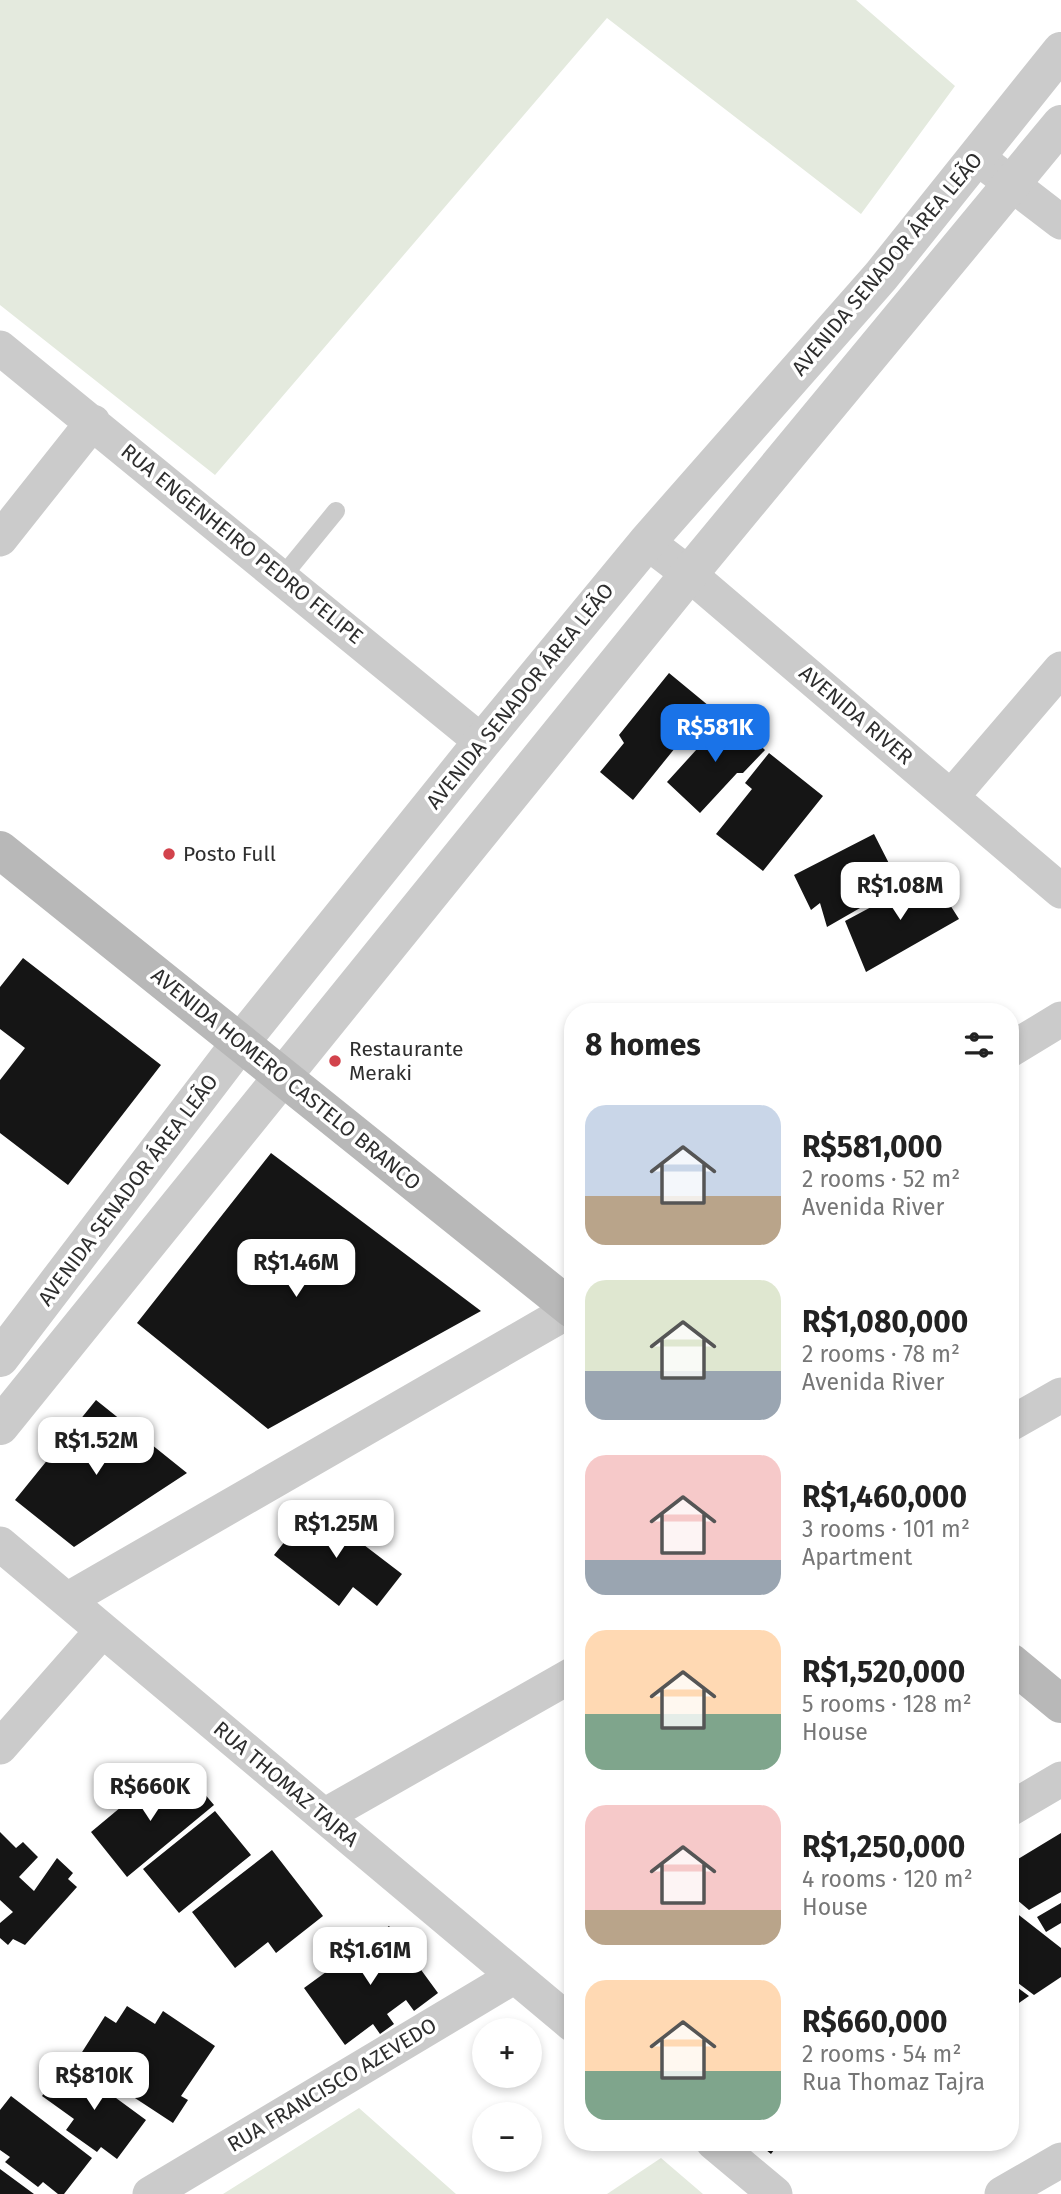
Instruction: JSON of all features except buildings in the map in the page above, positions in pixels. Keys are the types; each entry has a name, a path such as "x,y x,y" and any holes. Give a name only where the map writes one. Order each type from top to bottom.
{"main road":[{"name":"AVENIDA HOMERO CASTELO BRANCO","path":"0,850 564,1303"},
{"path":"1019,1669 1061,1704"}],"street":[{"name":"AVENIDA SENADOR ÁREA LEÃO","path":"0,1358 240,1042 482,742 647,542 881,276 1061,51"},
{"path":"0,1426 689,574 1061,124"},
{"path":"978,158 1061,222"},
{"name":"RUA ENGENHEIRO PEDRO FELIPE","path":"0,348 482,742"},
{"path":"0,540 93,422"},
{"name":"AVENIDA RIVER","path":"647,542 689,574 1061,891"},
{"path":"952,796 1061,669"},
{"path":"1019,1045 1061,1019"},
{"path":"67,1600 564,1314"},
{"path":"1019,1419 1061,1395"},
{"name":"RUA THOMAZ TAJRA","path":"0,1544 564,2017"},
{"path":"0,1747 102,1631"},
{"path":"324,1816 564,1680"},
{"path":"1019,1804 1061,1779"},
{"name":"RUA FRANCISCO AZEVEDO","path":"150,2194 515,1976"},
{"path":"724,2151 775,2194"},
{"path":"1002,2194 1061,2160"}],"lane":[{"path":"282,578 336,511"}],"shaded area":[{"path":"0,0 856,0 955,86 861,214 607,18 215,475 0,305"},
{"path":"359,2108 456,2194 223,2194"},
{"path":"661,2158 703,2194 607,2194"}],"place":[{"name":"Posto Full","path":"169,854"},
{"name":"Restaurante Meraki","path":"335,1061"}]}
